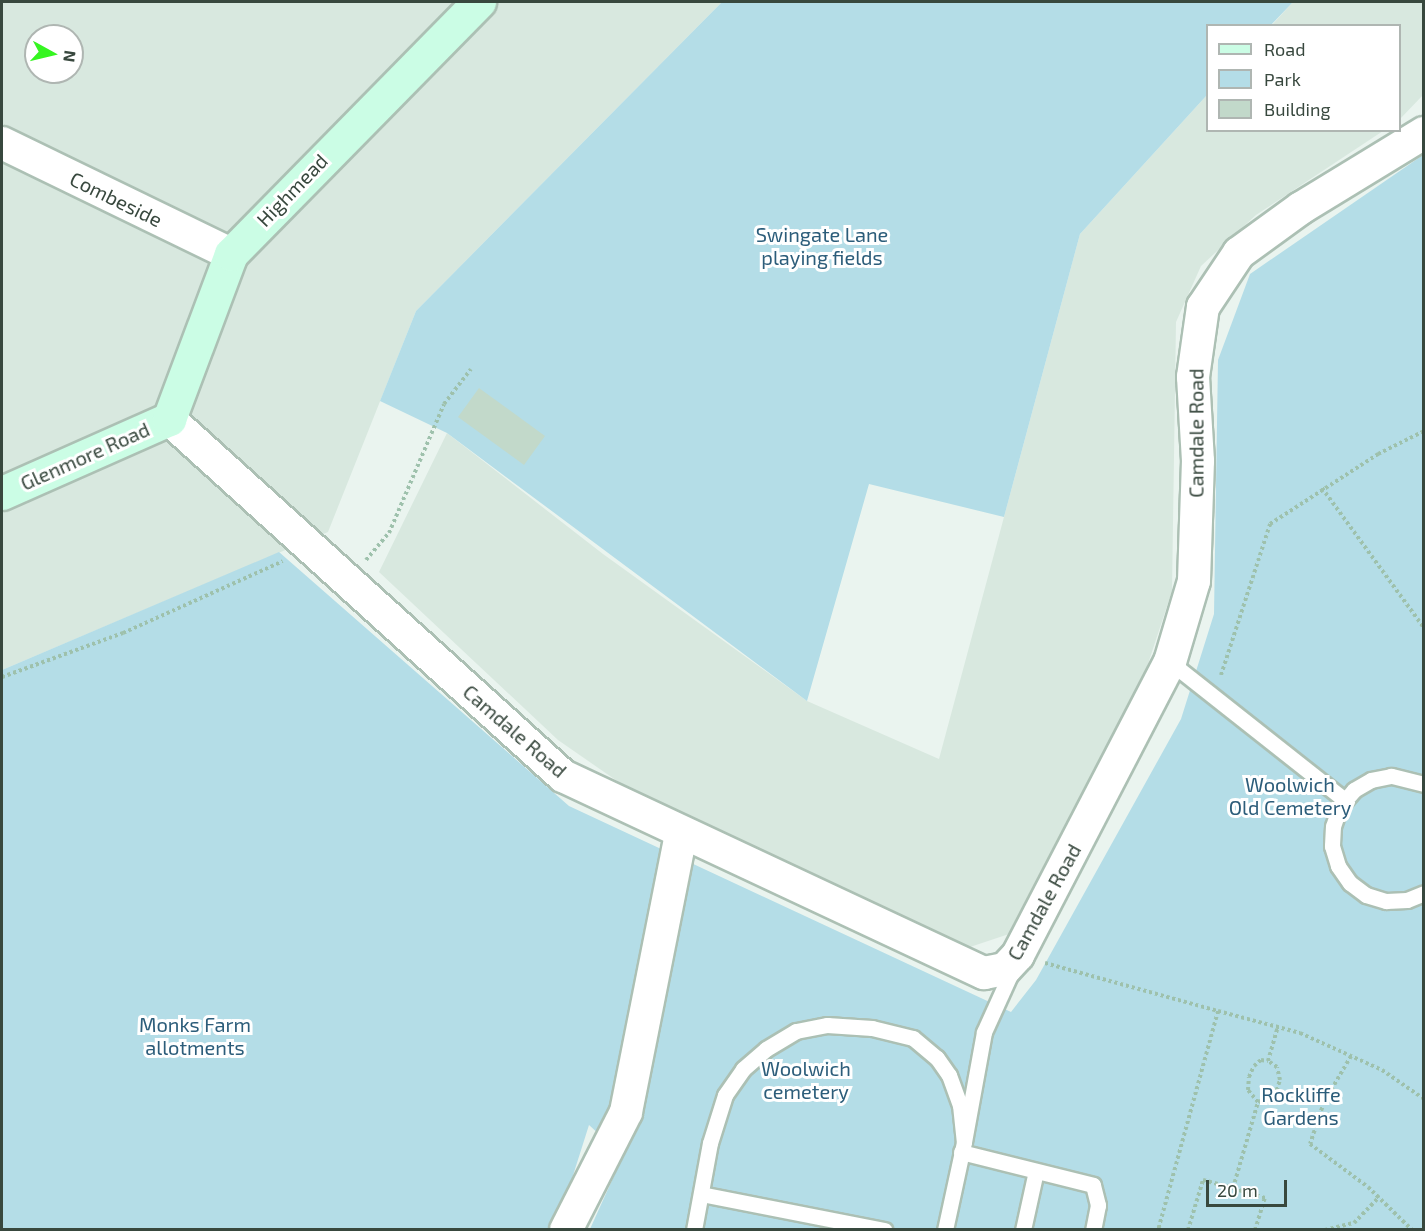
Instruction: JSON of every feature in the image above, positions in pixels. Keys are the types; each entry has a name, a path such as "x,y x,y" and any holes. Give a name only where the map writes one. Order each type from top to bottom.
{"street":[{"name":"Highmead","path":"169,419 231,254 479,2"},
{"name":"Camdale Road","path":"169,419 563,776 681,834 984,973 1005,969 1018,955 1170,662 1194,581 1198,461 1193,376 1203,307 1239,253 1301,208 1424,133"},
{"name":"Combeside","path":"2,143 231,254"},
{"name":"Glenmore Road","path":"2,493 169,419"},
{"path":"566,1230 626,1112 681,834"}],"lane":[{"path":"1170,662 1213,699 1345,800"},
{"path":"1424,784 1391,776 1371,780 1345,800 1333,826 1332,846 1338,866 1350,883 1366,895 1386,901 1407,900 1424,893"},
{"path":"945,1230 984,1032 1018,955"},
{"path":"694,1230 710,1143 725,1095 758,1056 796,1031 827,1025 872,1028 913,1038 937,1058 949,1075 960,1106 963,1147"},
{"path":"963,1147 1093,1185 1098,1205 1093,1230"},
{"path":"1023,1230 1036,1170"},
{"path":"701,1194 885,1230"}],"path":[{"path":"348,581 389,533 444,404 471,369"},
{"path":"1213,699 1270,524 1322,489 1424,431"},
{"path":"1322,489 1424,628"},
{"path":"2,677 123,633 311,548"},
{"path":"1018,955 1278,1027 1382,1070 1424,1099"},
{"path":"1158,1230 1218,1011"},
{"path":"1268,1061 1278,1027"},
{"path":"1352,1056 1324,1102 1310,1144 1379,1197 1412,1230"},
{"path":"1261,1060 1268,1061 1277,1066 1280,1080 1275,1096 1258,1102 1248,1090 1248,1077 1261,1060"},
{"path":"1233,1188 1258,1102"},
{"path":"1188,1230 1203,1180 1265,1198 1255,1230"},
{"path":"1325,1230 1354,1223 1379,1197"}],"shaded area":[{"path":"2,2 722,2 416,311 328,532 2,670"},
{"path":"1293,2 1423,2 1423,95 1401,118 1401,24 1273,24"},
{"path":"1206,96 1206,132 1381,132 1256,215 1201,266 1176,322 1172,591 1146,670 1009,934 970,947 620,783 558,740 379,572 447,433 603,554 807,701 939,759 1080,234"}],"green space":[{"name":"Swingate Lane playing fields","path":"722,2 1293,2 1272,24 1206,24 1206,96 1080,234 1004,517 869,484 807,701 447,433 380,401 416,311"},
{"path":"1423,155 1423,1229 590,1229 623,1156 589,1125 556,1229 2,1230 2,670 279,552 569,806 1011,1012 1036,980 1181,719 1214,614 1218,360 1250,274"}],"building":[{"path":"479,388 545,436 524,465 458,417"}],"park label":[{"name":"Woolwich Old Cemetery","path":"1290,796"},
{"name":"Monks Farm allotments","path":"195,1036"},
{"name":"Woolwich cemetery","path":"806,1080"},
{"name":"Rockliffe Gardens","path":"1301,1106"}]}
